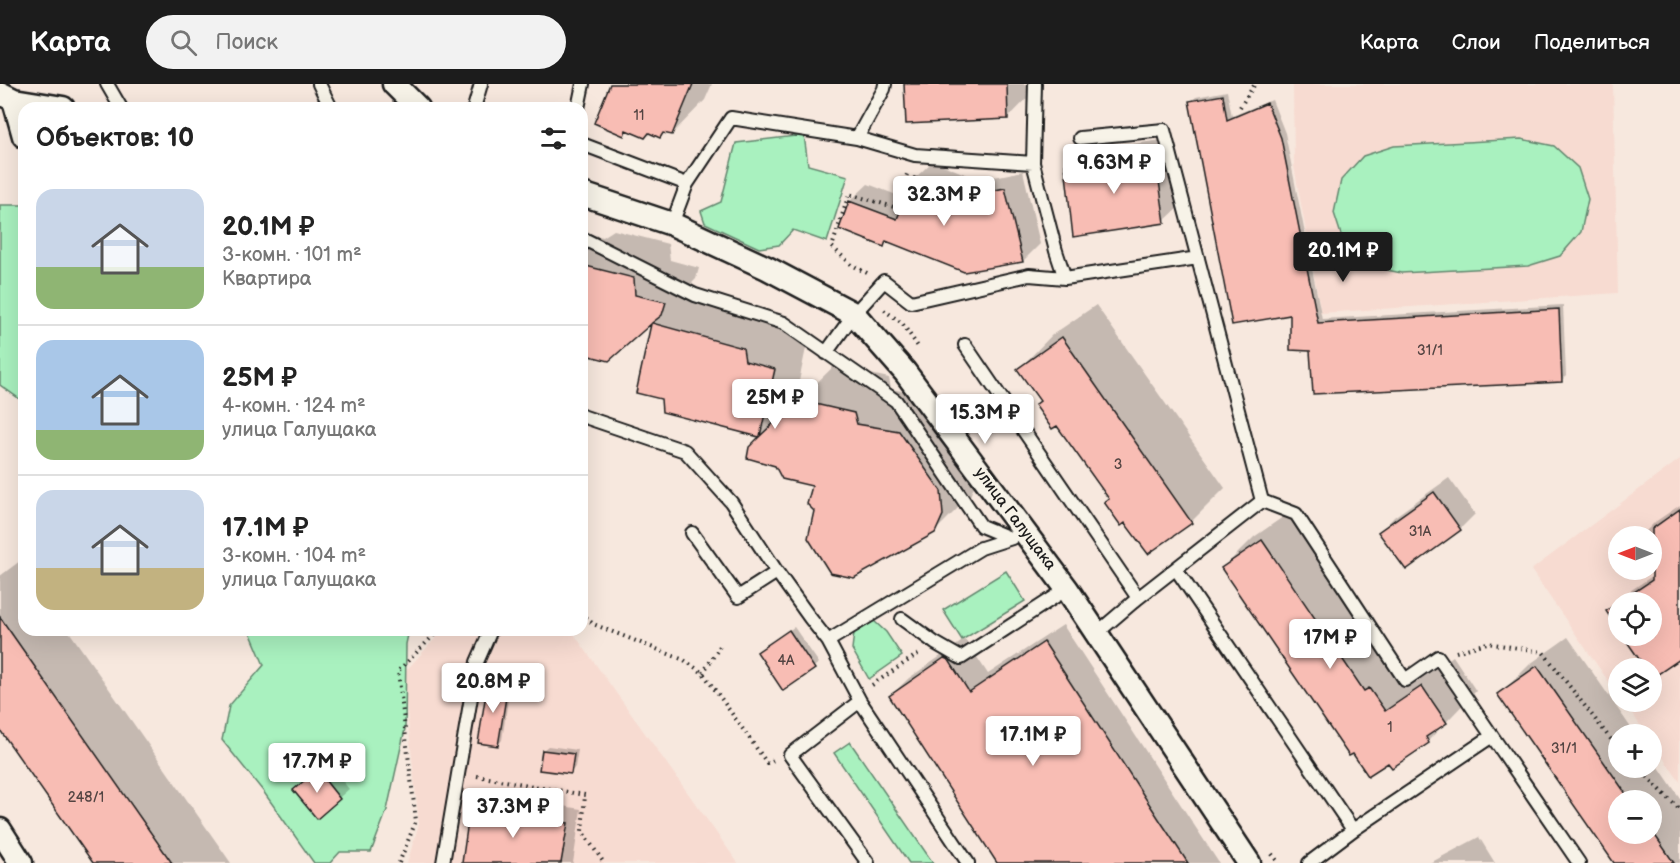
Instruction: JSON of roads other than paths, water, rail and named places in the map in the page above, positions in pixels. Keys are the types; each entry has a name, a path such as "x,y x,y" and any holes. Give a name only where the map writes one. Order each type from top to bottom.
{"street":[{"path":"394,84 412,102"},
{"path":"7,97 32,102"},
{"path":"7,97 18,122"},
{"name":"улица Галущака","path":"588,196 672,224 767,268 854,314 905,372 1018,536 1067,589 1249,863"},
{"path":"0,830 21,863"}],"lane":[{"path":"107,84 118,102"},
{"path":"319,84 328,102"},
{"path":"476,102 481,84"},
{"path":"579,102 583,84"},
{"path":"857,138 885,84"},
{"path":"1035,84 1033,163 1065,278"},
{"path":"672,224 687,184 730,118 857,138 915,155 1033,163"},
{"path":"1080,138 1164,130 1262,501"},
{"path":"588,146 687,184"},
{"path":"588,241 695,295 784,323 896,401 981,526 1018,536"},
{"path":"826,353 854,314 884,281 911,302 1029,275 1065,278 1198,258"},
{"path":"965,345 1138,598"},
{"path":"588,418 685,451 731,502 777,572 828,640 860,701 968,863"},
{"path":"1097,633 1262,501"},
{"path":"1262,501 1296,514 1405,681 1438,657 1579,863"},
{"path":"692,533 738,597 777,572"},
{"path":"828,640 981,548 1018,536"},
{"path":"1176,569 1353,830"},
{"path":"902,619 935,644 961,658 1067,589"},
{"path":"443,863 477,662 488,636"},
{"path":"860,701 790,755 868,863"},
{"path":"1314,862 1353,830 1492,736"}]}
